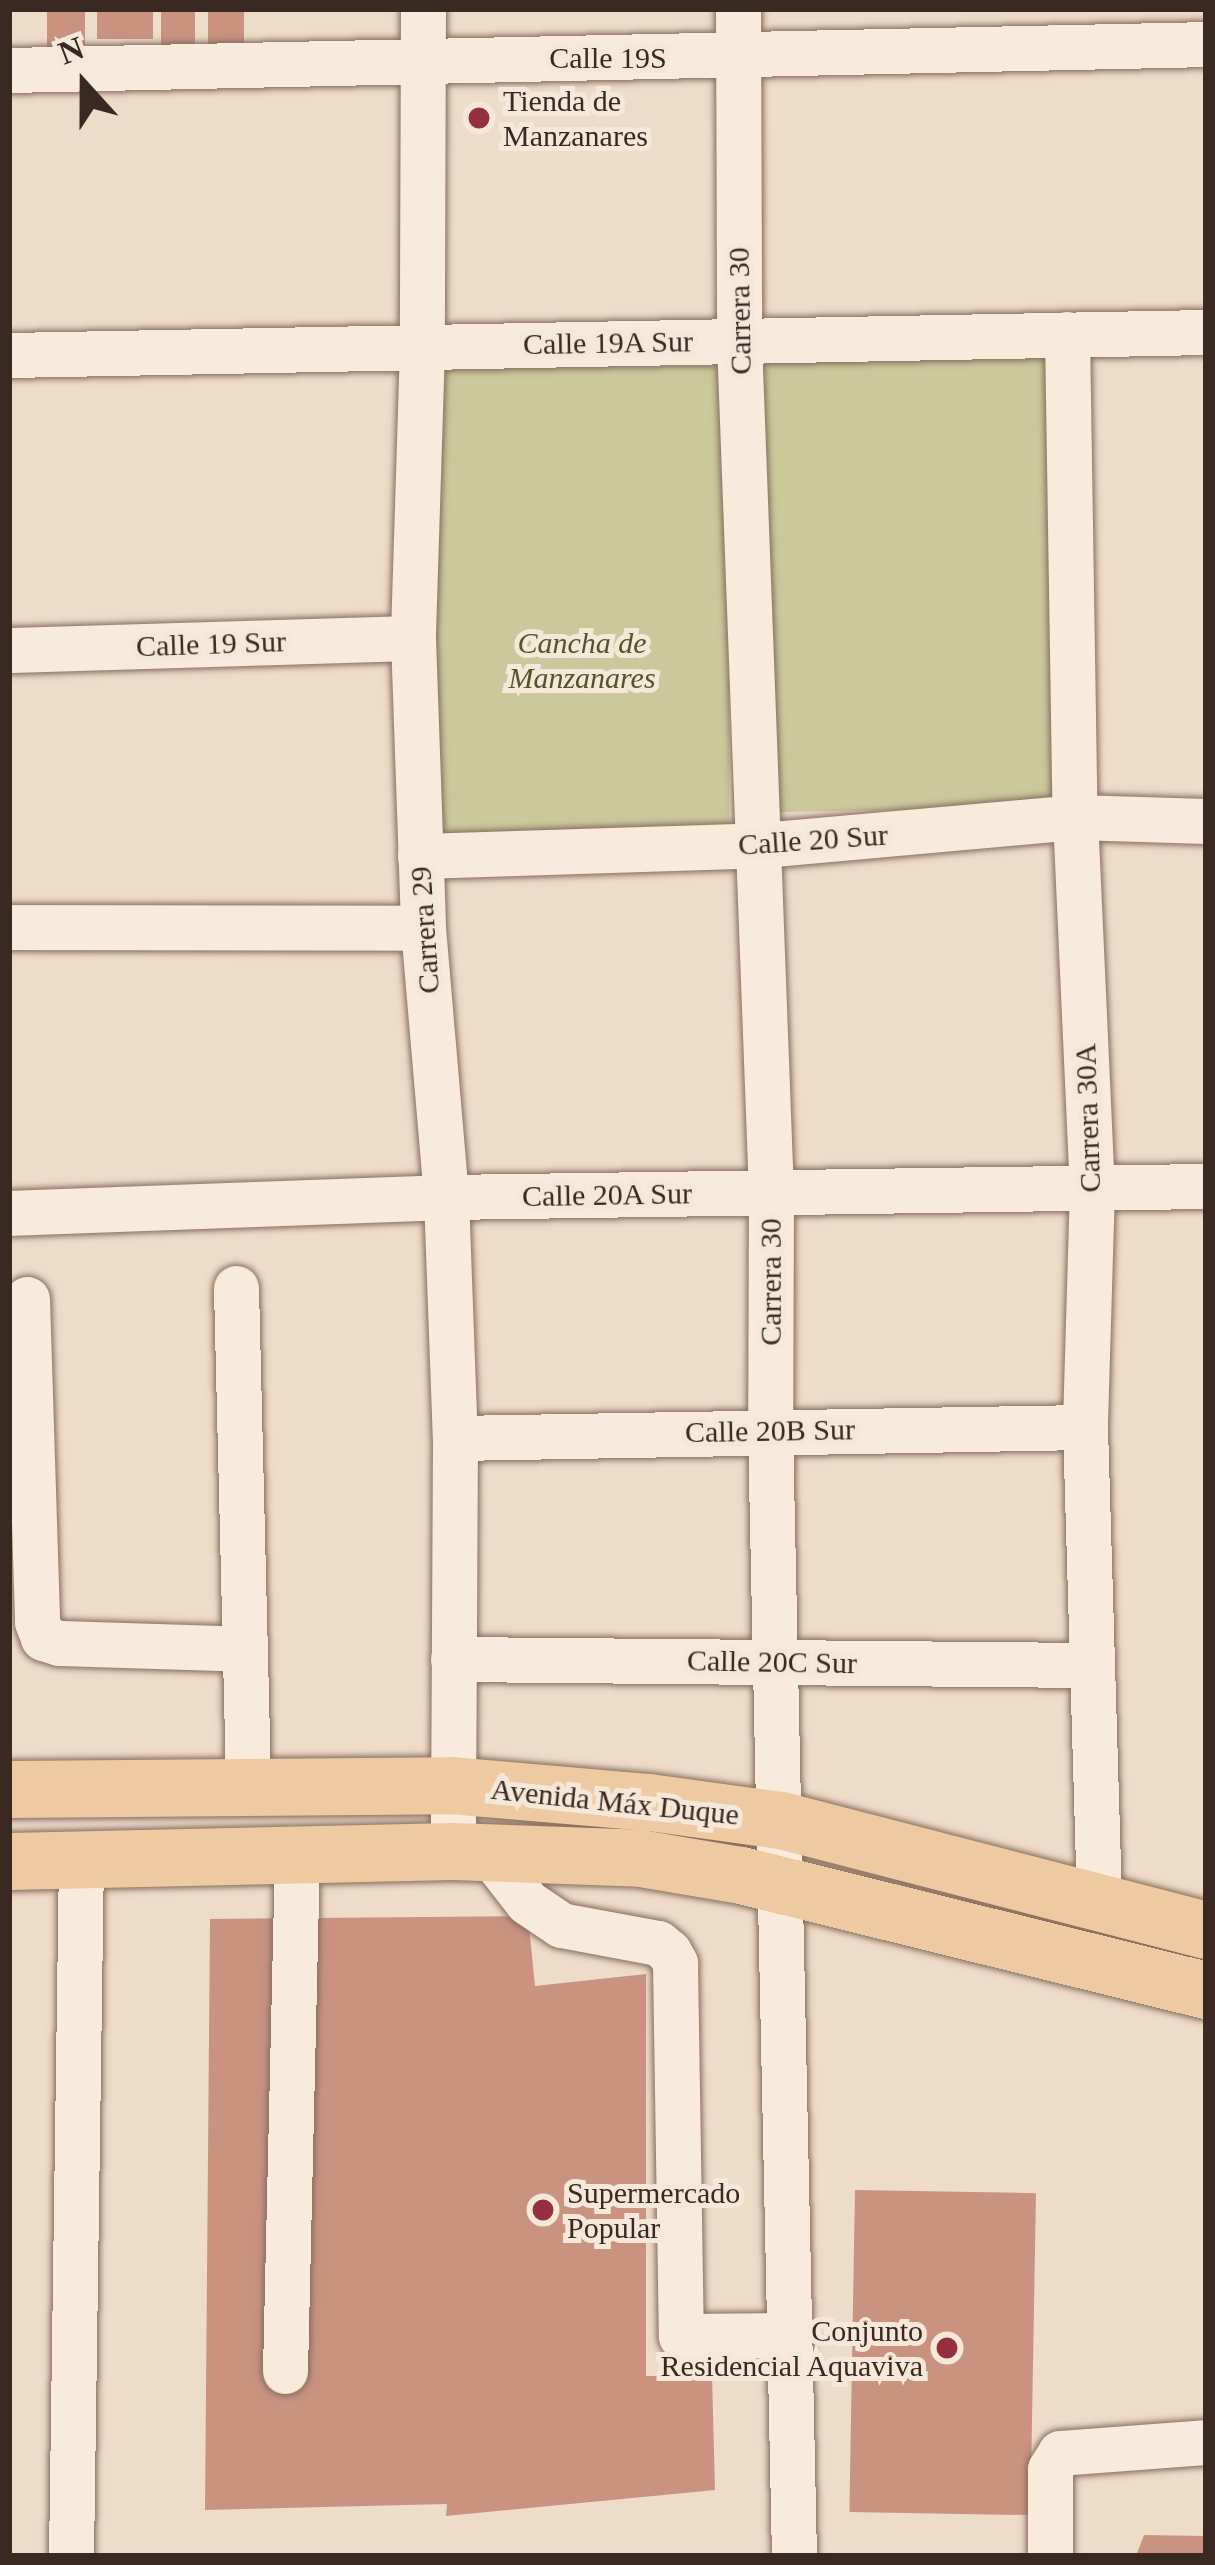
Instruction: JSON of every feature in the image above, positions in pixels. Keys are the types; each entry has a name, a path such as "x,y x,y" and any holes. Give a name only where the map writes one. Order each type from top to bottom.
{"main road":[{"name":"Avenida Máx Duque","path":"9,1789 450,1785 649,1802 781,1820 1206,1930"},
{"name":"Avenida Máx Duque","path":"9,1861 470,1851 640,1858 778,1886 1206,1990"}],"street":[{"name":"Carrera 29","path":"423,9 422,347 412,638 423,928 446,1197 454,1438 450,1785 470,1851"},
{"name":"Carrera 30","path":"738,9 739,340 762,845 771,1192 770,1430 794,2556"},
{"name":"Calle 19S","path":"9,70 423,59 738,58 1206,44"},
{"name":"Calle 19A Sur","path":"9,355 1206,332"},
{"name":"Carrera 30A","path":"1067,334 1075,817 1092,1186 1085,1427 1099,1901"},
{"name":"Calle 19 Sur","path":"9,650 412,638"},
{"name":"Calle 20 Sur","path":"420,856 762,845 1075,817 1206,821"},
{"path":"9,928 423,928"},
{"name":"Calle 20A Sur","path":"9,1213 446,1197 1206,1186"},
{"path":"236,1288 248,1787"},
{"path":"27,1299 37,1622 43,1638 59,1643 245,1649"},
{"name":"Calle 20B Sur","path":"454,1438 1085,1427"},
{"name":"Calle 20C Sur","path":"453,1659 1091,1665"},
{"path":"470,1851 526,1902 561,1925 658,1943 669,1952 675,1963 681,2336 789,2335"},
{"path":"285,2371 297,1854"},
{"path":"71,2556 81,1859"},
{"path":"1051,2556 1050,2469 1060,2453 1206,2442"}],"green space":[{"path":"1060,350 1068,807 755,812 747,355"},
{"name":"Cancha de Manzanares","path":"429,366 729,366 729,843 429,843"}],"building":[{"path":"47,9 85,9 85,52 47,52"},
{"path":"97,9 153,9 153,39 97,39"},
{"path":"161,9 195,9 195,45 161,45"},
{"path":"208,9 244,9 244,44 208,44"},
{"path":"528,1916 535,1986 646,1974 646,2376 712,2376 715,2490 446,2516 447,2504 205,2510 210,1919"},
{"name":"Conjunto Residencial Aquaviva","path":"855,2190 1036,2193 1030,2515 849,2512"},
{"path":"1144,2535 1206,2536 1206,2556 1136,2556"}],"place":[{"name":"Tienda de Manzanares","path":"479,118"},
{"name":"Supermercado Popular","path":"543,2210"},
{"name":"Conjunto Residencial Aquaviva","path":"947,2348"}]}
